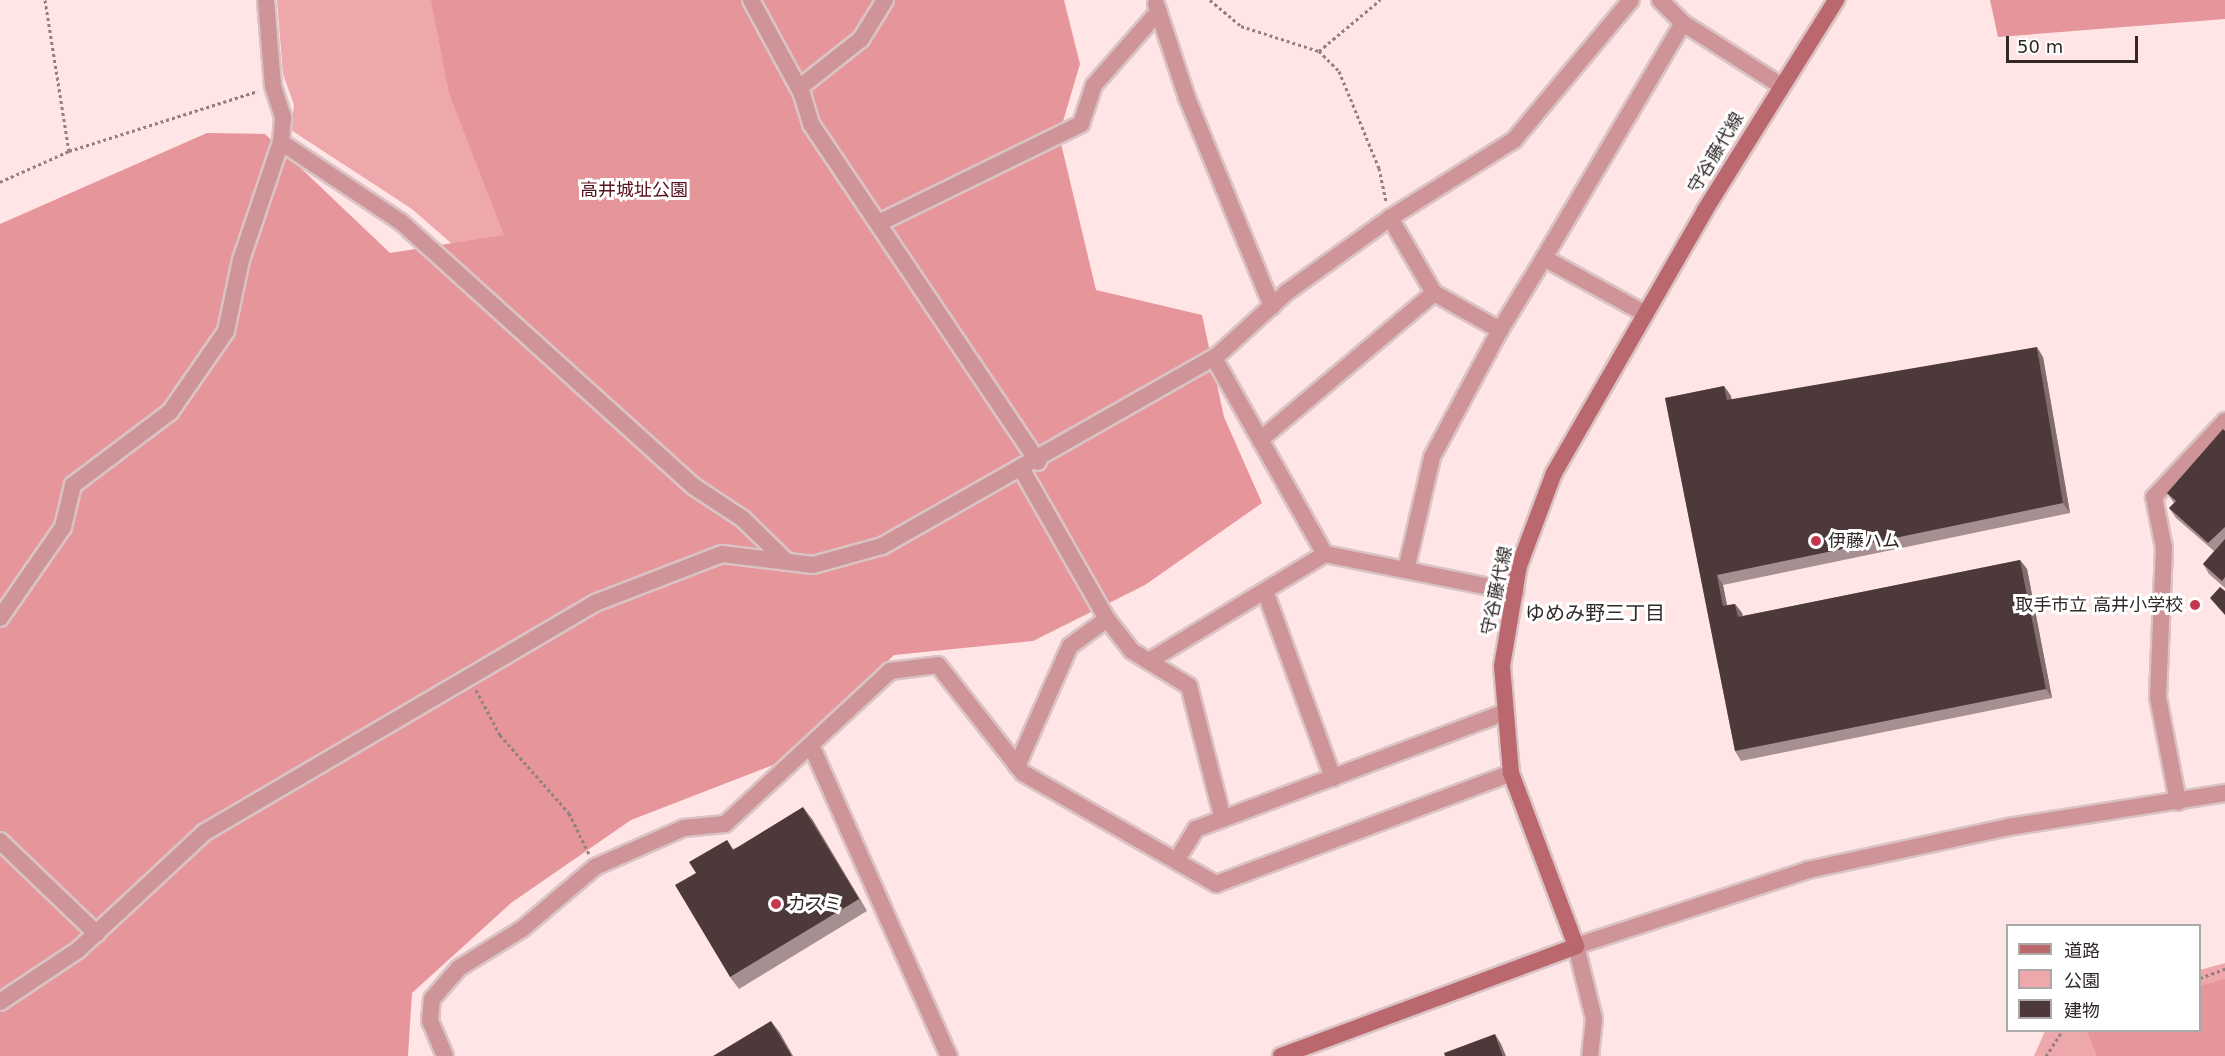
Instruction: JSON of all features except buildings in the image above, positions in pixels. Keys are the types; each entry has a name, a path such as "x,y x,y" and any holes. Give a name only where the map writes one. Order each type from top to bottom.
{"main road":[{"name":"守谷藤代線","path":"1576,946 1511,773 1502,666 1515,592 1554,473 1644,313 1780,85 1836,0"},
{"path":"1281,1056 1576,946"}],"street":[{"path":"0,618 63,527 73,485 170,412 220,340 281,142 283,117 273,86 266,0"},
{"path":"751,0 799,88 811,124 1038,462"},
{"path":"799,88 861,39 885,0"},
{"path":"0,1002 97,934 205,832 468,675 595,603 722,554 813,565 882,546 1038,462 1214,358 1272,306 1390,218 1514,140 1631,0"},
{"path":"1660,0 1683,23 1780,85"},
{"path":"879,223 1081,124 1094,85 1157,5"},
{"path":"1157,5 1187,98 1272,306"},
{"path":"1406,570 1432,457 1500,330 1683,23"},
{"path":"281,142 401,222 693,486 743,519 786,561"},
{"path":"1390,218 1434,293 1500,330"},
{"path":"1544,258 1644,313"},
{"path":"1260,440 1434,293"},
{"path":"1214,358 1325,554"},
{"path":"2178,802 2158,697 2164,548 2154,497 2225,422"},
{"path":"1022,470 1107,619 1132,651 1189,686 1223,819"},
{"path":"1149,661 1325,554 1515,592"},
{"path":"1265,591 1333,778"},
{"path":"1017,766 1070,646 1107,619"},
{"path":"445,1056 430,1021 432,999 459,968 522,929 595,867 684,828 725,824 890,671 938,665 1017,766 1216,884 1511,773"},
{"path":"1176,861 1196,829 1506,712"},
{"path":"811,745 949,1056"},
{"path":"1590,1056 1594,1019 1576,946 1808,870 2008,827 2225,793"},
{"path":"0,841 97,934"}],"path":[{"path":"45,0 69,151"},
{"path":"1210,0 1241,26 1319,51 1339,71 1379,168 1390,218"},
{"path":"1319,51 1380,0"},
{"path":"0,182 69,151 273,86"},
{"path":"468,675 500,735 569,813 595,867"},
{"path":"2201,977 2225,969"},
{"path":"2046,1056 2062,1032"}],"green space":[{"path":"277,0 640,0 499,285 412,209 291,130 294,105 283,74"},
{"name":"高井城址公園","path":"431,0 1064,0 1080,64 1059,135 1096,290 1202,315 1224,417 1262,503 1145,585 1033,641 894,655 786,760 631,820 511,903 412,993 408,1056 0,1056 0,224 207,133 265,134 390,253 504,235 449,93"},
{"path":"1990,0 2225,0 2225,19 1998,37"},
{"path":"2225,963 2225,1056 2034,1056 2045,1032 2201,1032 2201,970"},
{"path":"2225,979 2225,1056 2097,1056 2087,1032 2201,1032 2201,986"}],"place":[{"name":"伊藤ハム","path":"1816,541"},
{"name":"取手市立 高井小学校","path":"2195,605"},
{"name":"カスミ","path":"776,904"}],"district":[{"name":"ゆめみ野三丁目","path":"1595,613"}]}
